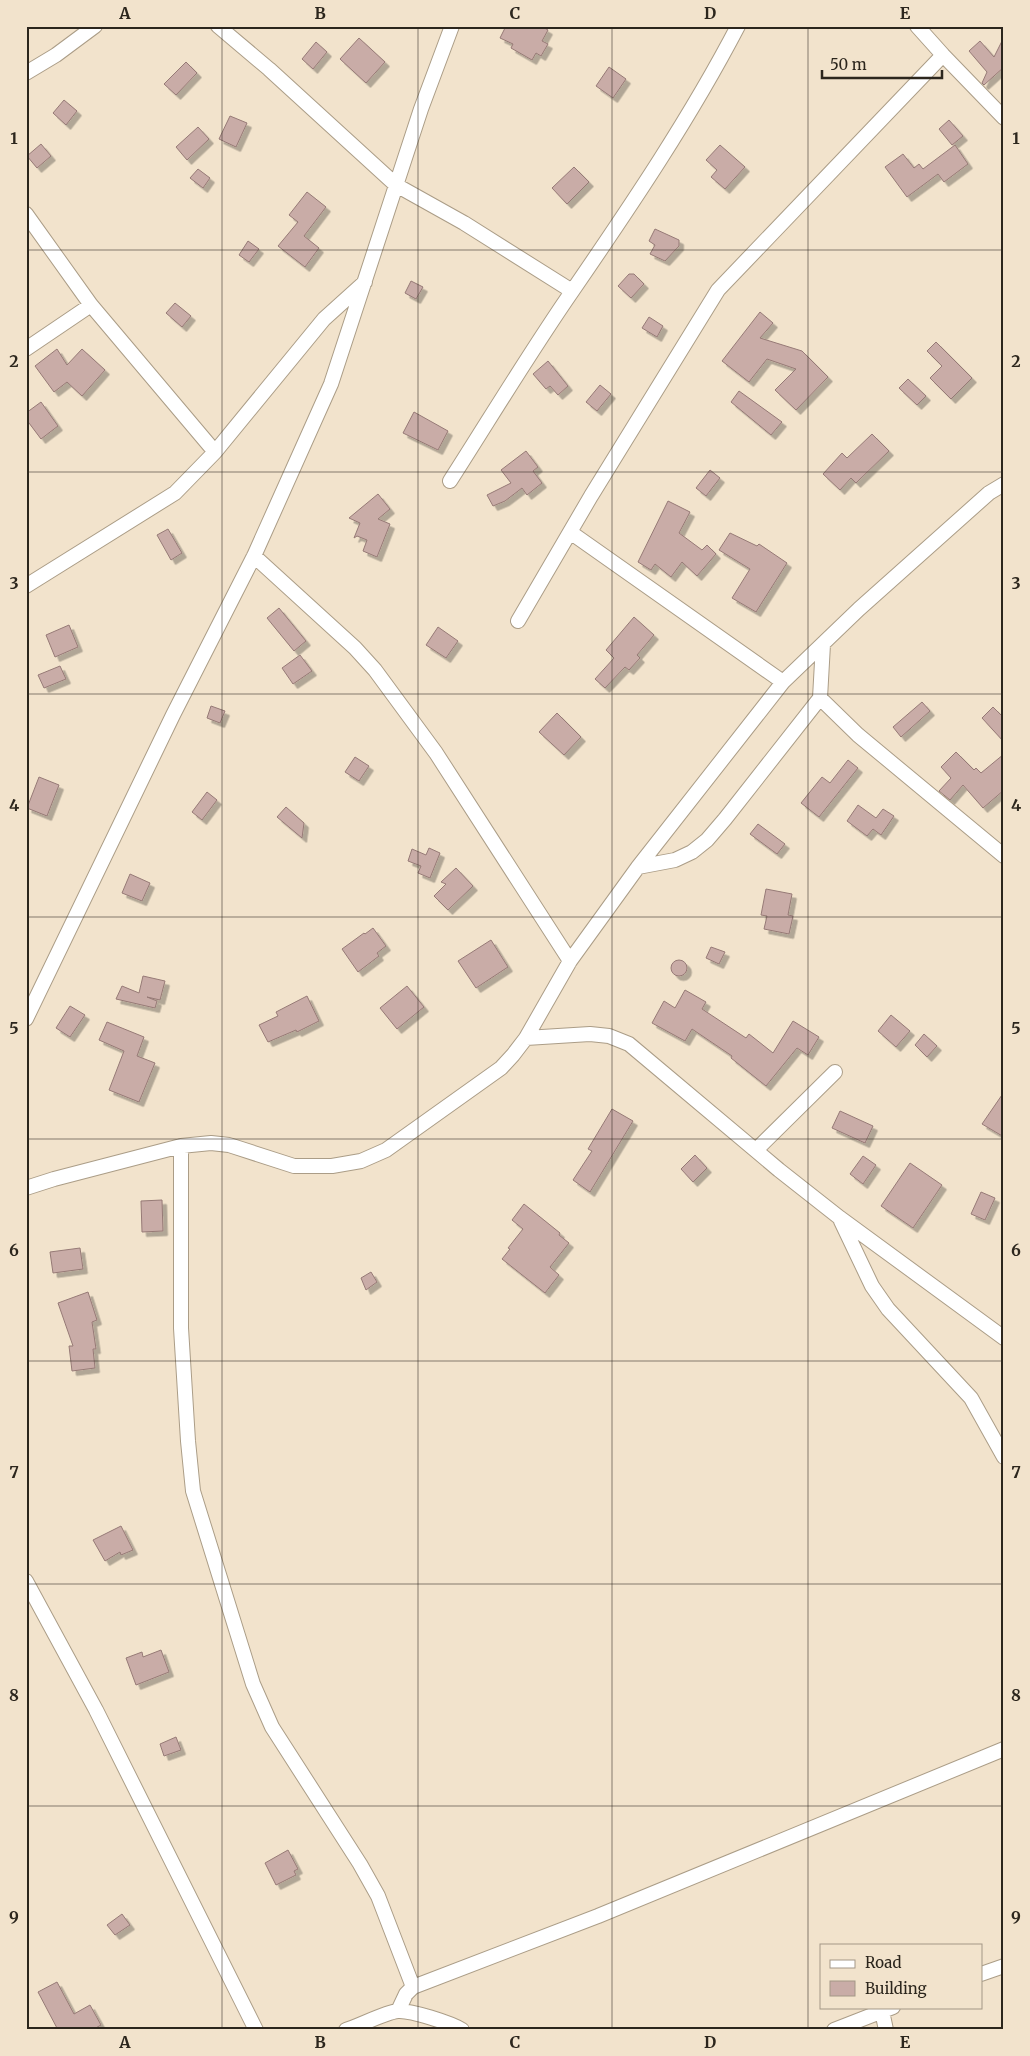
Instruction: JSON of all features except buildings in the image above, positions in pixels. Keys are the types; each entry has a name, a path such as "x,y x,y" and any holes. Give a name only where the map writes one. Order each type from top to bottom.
{"street":[{"path":"26,72 56,55 95,26"},
{"path":"218,26 269,69 396,185 464,223 572,291"},
{"path":"26,1019 173,715 254,556 331,384 421,109 452,26"},
{"path":"450,481 572,291 655,168 713,74 738,26"},
{"path":"917,26 1004,118"},
{"path":"518,621 675,357 718,290 943,55"},
{"path":"26,214 92,306 216,452"},
{"path":"26,586 174,493 216,452 324,319 366,281"},
{"path":"26,349 92,306"},
{"path":"26,1188 181,1146 210,1143 229,1145 294,1166 332,1166 361,1161 386,1150 501,1068 526,1038 570,961 638,867 783,682 859,609 982,499 1004,484"},
{"path":"570,532 783,682"},
{"path":"254,556 355,648 375,670 436,753 570,961"},
{"path":"638,867 675,860 692,852 707,840 820,698 823,644"},
{"path":"820,698 858,735 1004,856"},
{"path":"526,1038 590,1034 609,1036 629,1044 840,1218 1004,1338"},
{"path":"756,1150 835,1072"},
{"path":"181,1146 181,1328 188,1441 193,1491 197,1507 253,1684 268,1719 360,1864 378,1896 413,1987"},
{"path":"840,1218 872,1286 888,1309 971,1398 1004,1457"},
{"path":"26,1581 96,1710 256,2030"},
{"path":"398,2011 406,1994 413,1987 598,1916 1004,1749"},
{"path":"982,1974 1004,1966"},
{"path":"834,2030 887,2009 886,2030"},
{"path":"346,2030 398,2011 440,2021 462,2030"}]}
